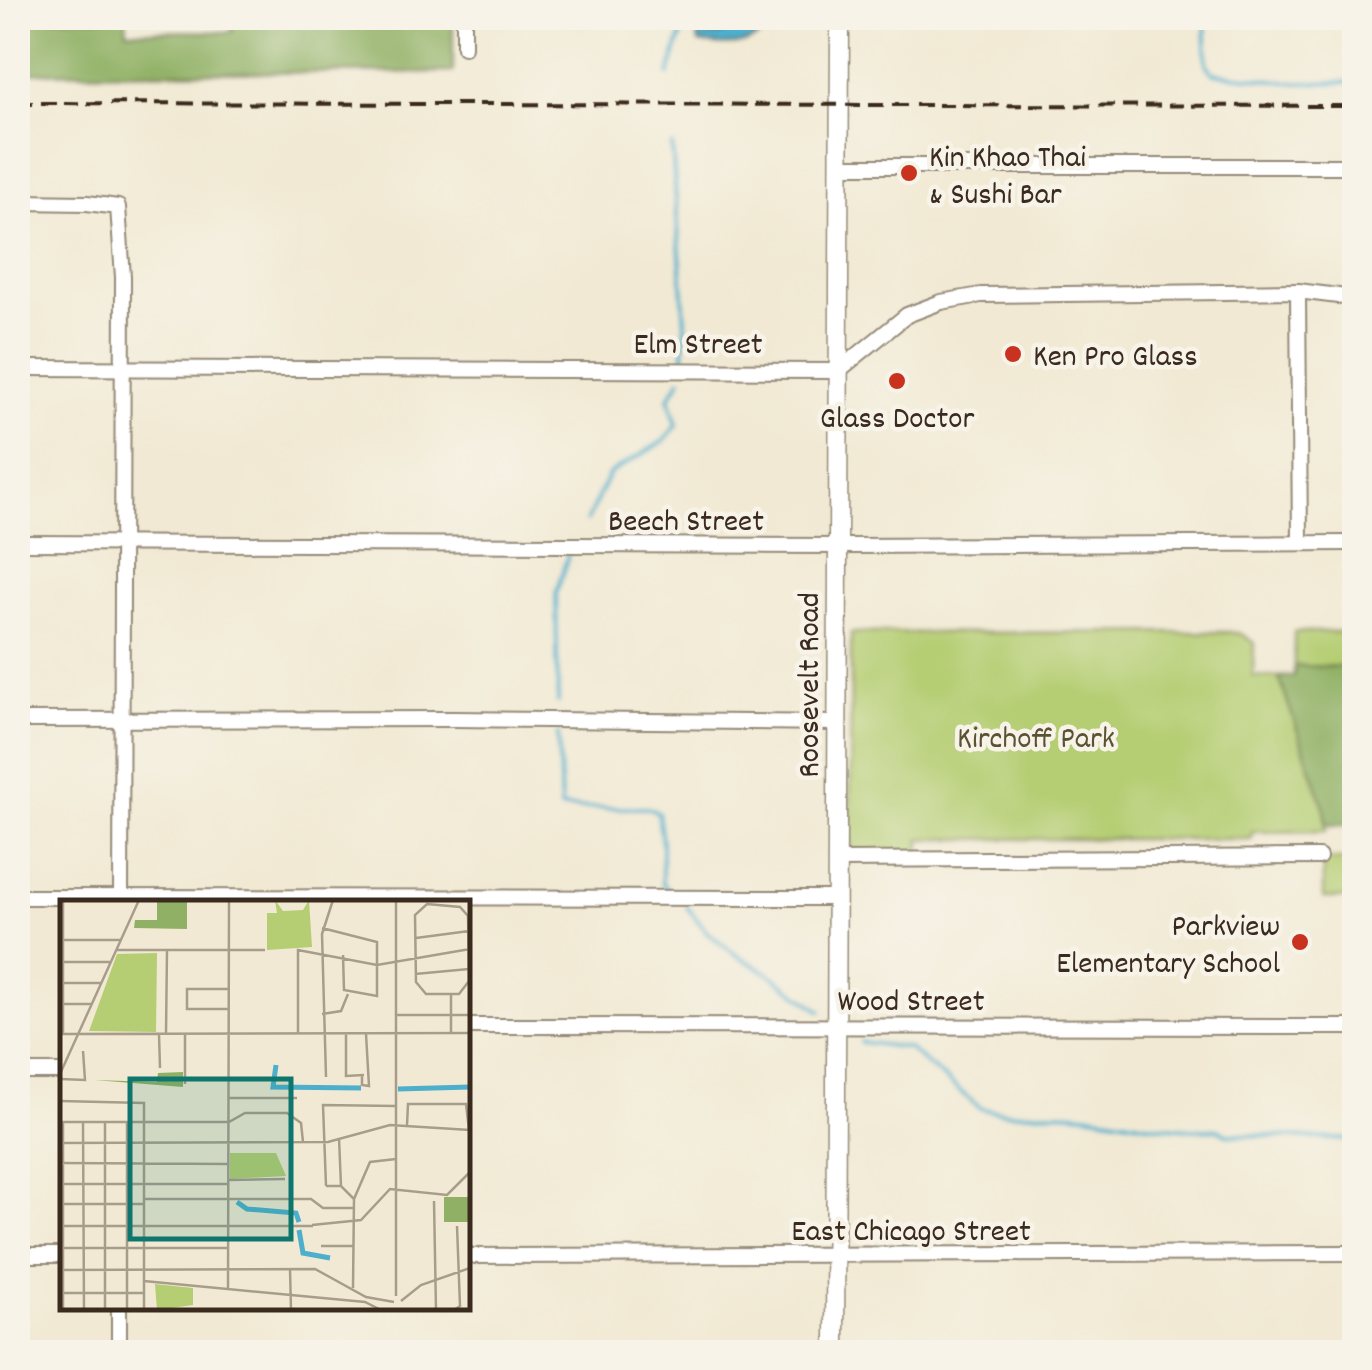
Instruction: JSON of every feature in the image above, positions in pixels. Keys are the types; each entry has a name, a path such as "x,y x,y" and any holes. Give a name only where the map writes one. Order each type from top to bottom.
{"street":[{"path":"464,18 464,47"},
{"name":"Roosevelt Road","path":"835,1352 840,18"},
{"path":"839,166 1354,166"},
{"path":"18,202 118,207 123,277 120,900"},
{"path":"838,370 907,315 942,302 981,296 1298,291 1354,298"},
{"path":"1298,291 1300,543"},
{"name":"Elm Street","path":"18,368 838,370"},
{"name":"Beech Street","path":"18,543 1354,543"},
{"path":"18,720 837,723"},
{"path":"837,860 1319,857"},
{"path":"18,897 836,898"},
{"name":"Wood Street","path":"470,1026 1354,1027"},
{"path":"18,1072 60,1072"},
{"name":"East Chicago Street","path":"470,1256 836,1258 1354,1253"},
{"path":"18,1256 60,1256"},
{"path":"119,1310 119,1352"}],"green space":[{"path":"18,18 126,18 127,31 232,32 233,18 453,18 453,72 18,73"},
{"name":"Kirchoff Park","path":"1239,632 1254,643 1253,676 1279,677 1325,810 1326,831 1252,832 1251,839 921,839 920,854 850,854 851,633"},
{"path":"1294,632 1354,632 1354,667 1294,666"},
{"path":"1294,666 1354,667 1354,825 1326,825 1325,810 1279,677 1294,676"},
{"path":"1354,859 1354,898 1323,898 1323,860"}],"water":[{"path":"696,18 775,18 769,28 752,40 721,45 699,43 697,36 716,36 730,26"}],"waterway":[{"path":"669,75 686,18"},
{"path":"1205,18 1207,64 1213,73 1298,83 1354,82"},
{"path":"672,146 685,322 684,360"},
{"path":"587,521 609,474 664,441 677,425 669,398 681,379"},
{"path":"558,702 556,594 568,555"},
{"path":"558,734 561,808 648,808 658,813 662,883 668,890"},
{"path":"687,907 706,931 735,954 821,1011"},
{"path":"861,1042 908,1048 980,1108 992,1111 1076,1113 1165,1127 1218,1129 1226,1134 1354,1140"}],"railway":[{"path":"18,103 1354,106"}],"place":[{"name":"Kin Khao Thai & Sushi Bar","path":"909,173"},
{"name":"Ken Pro Glass","path":"1013,354"},
{"name":"Glass Doctor","path":"897,381"},
{"name":"Parkview Elementary School","path":"1300,942"}]}
